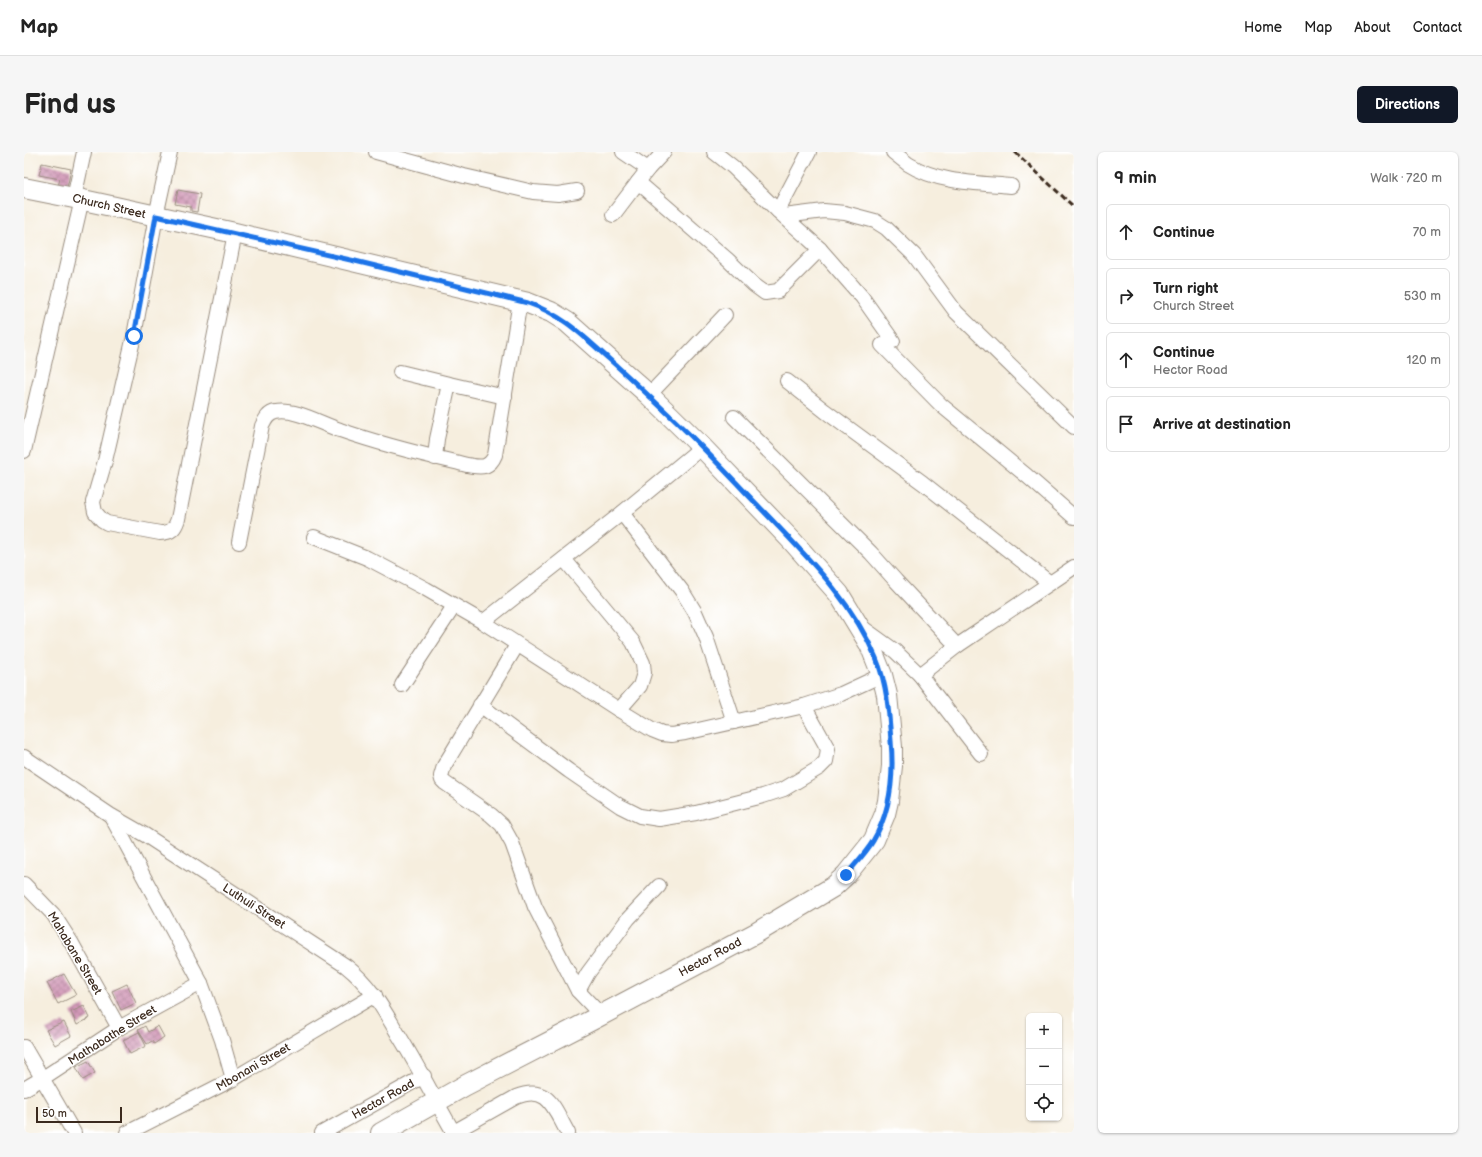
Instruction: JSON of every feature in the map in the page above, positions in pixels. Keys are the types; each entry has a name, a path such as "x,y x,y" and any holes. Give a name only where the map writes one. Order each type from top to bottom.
{"street":[{"path":"24,452 78,198 84,152"},
{"path":"170,152 156,216 134,336 105,461 93,502 93,508 98,516 102,520 113,525 165,533 172,530 176,524 235,233"},
{"path":"376,152 464,176 533,192 558,194 577,191"},
{"path":"623,152 648,170"},
{"path":"613,214 664,152"},
{"path":"714,152 820,249 862,297 887,343 941,405 1005,457 1074,517"},
{"path":"781,213 809,152"},
{"path":"893,152 912,166 935,176 961,182 1011,186"},
{"path":"638,182 728,260 754,285 765,293 778,291 820,249"},
{"name":"Church Street","path":"24,188 78,198 235,233 520,301 544,309 567,322 650,395 814,564 839,594 858,624 876,658 882,675"},
{"path":"781,213 845,213 875,221 886,228 914,255 956,312 1074,427"},
{"path":"239,542 262,426 265,419 271,413 277,411 288,411 302,415 341,431 435,458 474,466 483,466 491,462 495,455 520,301"},
{"path":"650,395 725,315"},
{"path":"400,372 505,397"},
{"path":"787,381 928,487 1050,583"},
{"path":"435,458 449,384"},
{"path":"734,417 871,553 957,646"},
{"path":"483,622 622,514 702,447"},
{"path":"622,514 682,591 695,612 706,637 734,722"},
{"path":"314,537 367,558 392,570 483,622 619,710 652,730 662,734 667,735 685,733 804,706 848,692 882,675"},
{"path":"564,559 633,642 643,663 644,673 640,686 619,710"},
{"path":"920,675 957,646 1074,567"},
{"path":"402,685 454,606"},
{"path":"858,624 895,651 920,675 981,754"},
{"path":"517,645 441,772 442,780 491,815 508,833 535,907 578,991 601,1015"},
{"name":"Hector Road","path":"381,1133 436,1101 601,1015 785,916 833,887 861,858 874,840 885,814 892,766 887,695 882,675"},
{"path":"480,705 569,771 620,806 640,816 659,819 696,813 763,796 784,789 819,768 826,761 828,749 804,706"},
{"name":"Luthuli Street","path":"24,757 346,966 358,976 375,995 424,1076 453,1133"},
{"path":"110,814 201,984 222,1040 233,1079"},
{"name":"Mahabane Street","path":"24,884 53,914 71,942 119,1028"},
{"path":"578,991 588,973 628,919 659,886"},
{"name":"Mathabathe Street","path":"24,1089 119,1028 201,984"},
{"name":"Mbonani Street","path":"127,1133 233,1079 375,995"},
{"path":"24,1047 74,1133"},
{"name":"Hector Road","path":"322,1133 424,1076"},
{"path":"453,1133 516,1097 534,1093 548,1098 568,1133"}],"building":[{"path":"42,163 71,169 67,188 58,186 60,179 39,175"},
{"path":"178,190 200,194 197,212 191,211 191,207 175,204"},
{"path":"64,974 76,995 58,1004 47,983"},
{"path":"127,984 136,1003 121,1010 112,991"},
{"path":"84,1006 90,1018 77,1025 71,1012"},
{"path":"64,1022 71,1036 55,1045 46,1030"},
{"path":"145,1026 148,1032 158,1026 164,1037 154,1044 152,1041 147,1044 138,1030"},
{"path":"139,1032 146,1046 130,1054 123,1040"},
{"path":"88,1061 95,1073 83,1080 76,1067"}],"railway":[{"path":"1015,152 1074,207"}],"route":[{"path":"134,336 156,216 355,261 528,303 551,312 567,322 650,395 793,542 839,594 870,645 882,675 887,695 892,747 890,786 885,814 874,840 846,875"}]}
